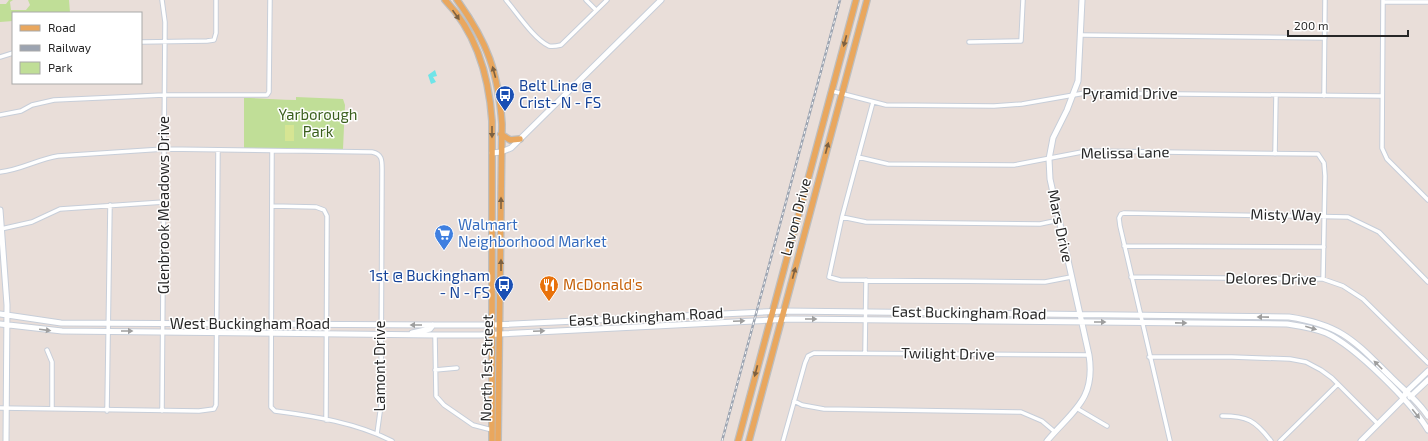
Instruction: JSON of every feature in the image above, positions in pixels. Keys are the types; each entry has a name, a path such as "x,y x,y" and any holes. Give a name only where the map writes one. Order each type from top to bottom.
{"main road":[{"name":"North 1st Street","path":"445,0 467,30 483,63 490,98 492,153 492,441"},
{"name":"North 1st Street","path":"458,0 474,24 491,60 500,98 501,333 498,441"},
{"path":"492,153 508,150 661,0"},
{"name":"Lavon Drive","path":"738,441 856,0"},
{"name":"Lavon Drive","path":"749,441 867,0"},
{"name":"Mars Drive","path":"1047,441 1078,409 1086,396 1089,386 1091,365 1050,179 1049,159 1053,138 1074,94 1080,71 1082,0"},
{"path":"851,16 862,19"},
{"path":"501,134 510,140 520,139"},
{"path":"0,210 6,279 6,441"},
{"path":"492,228 501,227"},
{"name":"East Buckingham Road","path":"501,324 772,311 1289,317 1323,324 1346,335 1357,343 1411,396 1428,416"},
{"name":"West Buckingham Road","path":"0,314 53,322 433,325 501,324"},
{"path":"618,327 619,319"},
{"name":"East Buckingham Road","path":"492,334 781,319 1287,324 1308,327 1326,333 1350,347 1403,399 1428,430"},
{"path":"562,322 562,330"},
{"name":"West Buckingham Road","path":"0,324 62,331 271,332 409,335 492,334"},
{"path":"409,335 430,329 433,325"},
{"path":"1361,441 1403,399 1406,392 1428,371"},
{"path":"1403,399 1411,396 1428,380"},
{"path":"492,404 498,404"}],"street":[{"name":"Glenbrook Meadows Drive","path":"162,0 165,41 162,411"},
{"path":"142,42 214,40 216,33 216,0"},
{"path":"0,115 21,111 32,105 54,100 164,95 266,96 269,92 270,0"},
{"path":"506,0 542,41 550,46 561,45 606,0"},
{"path":"586,0 596,10"},
{"path":"969,42 1022,41 1023,0"},
{"path":"1324,96 1325,0"},
{"path":"1428,2 1383,1 1382,96 1383,153 1428,200"},
{"path":"1081,34 1325,38"},
{"path":"0,57 12,53"},
{"name":"Pyramid Drive","path":"832,91 886,105 994,106 1022,104 1085,93 1382,96"},
{"path":"1275,154 1276,95"},
{"path":"873,102 842,217 829,276 840,280 1045,282 1072,277"},
{"path":"0,172 20,169 47,157 58,156 164,149 272,152 270,404 272,410 326,420 377,434 392,441"},
{"path":"0,408 107,411 211,411 216,405 218,150"},
{"name":"Melissa Lane","path":"858,158 888,164 1006,165 1049,159 1087,151 1313,154 1321,157 1324,163 1324,216"},
{"name":"Lamont Drive","path":"272,152 374,152 380,155 382,169 380,334 381,405 377,434"},
{"path":"1,229 32,222 60,209 164,202"},
{"path":"107,411 110,205"},
{"path":"272,206 316,207 323,209 326,212 326,420"},
{"name":"Misty Way","path":"1124,246 1119,218 1121,214 1124,213 1348,217 1379,232 1428,282"},
{"path":"1323,279 1324,216"},
{"path":"842,217 866,222 1040,224 1059,220"},
{"path":"1170,441 1124,246 1324,247"},
{"name":"Delores Drive","path":"1131,277 1323,279 1342,286 1363,299 1428,363"},
{"path":"865,353 866,280"},
{"path":"435,335 436,396 444,405 473,425 492,430"},
{"path":"47,350 52,362 52,409"},
{"name":"Twilight Drive","path":"794,401 808,356 820,352 1089,355"},
{"path":"1150,357 1232,357 1300,360 1322,370 1378,424"},
{"path":"435,370 457,368"},
{"path":"1280,441 1338,384"},
{"path":"783,441 794,401 809,407 824,409 1021,412 1042,421 1055,432"},
{"path":"1078,409 1107,426"},
{"path":"1222,416 1246,418 1255,424 1271,441"}],"green space":[{"path":"9,0 13,0 10,2 11,10 26,10 30,5 28,0 69,0 70,12 12,12 12,21 0,22 0,4 6,4"},
{"name":"Yarborough Park","path":"296,97 343,99 345,105 343,149 244,148 244,98 296,100"},
{"path":"285,125 294,125 294,141 285,141"}],"water":[{"path":"435,70 437,76 433,77 436,82 431,84 428,75"}],"railway":[{"path":"722,441 840,0"}],"place":[{"name":"Belt Line @ Crist- N - FS","path":"505,112"},
{"name":"Walmart Neighborhood Market","path":"444,251"},
{"name":"1st @ Buckingham - N - FS","path":"504,302"},
{"name":"McDonald's","path":"549,302"}]}
